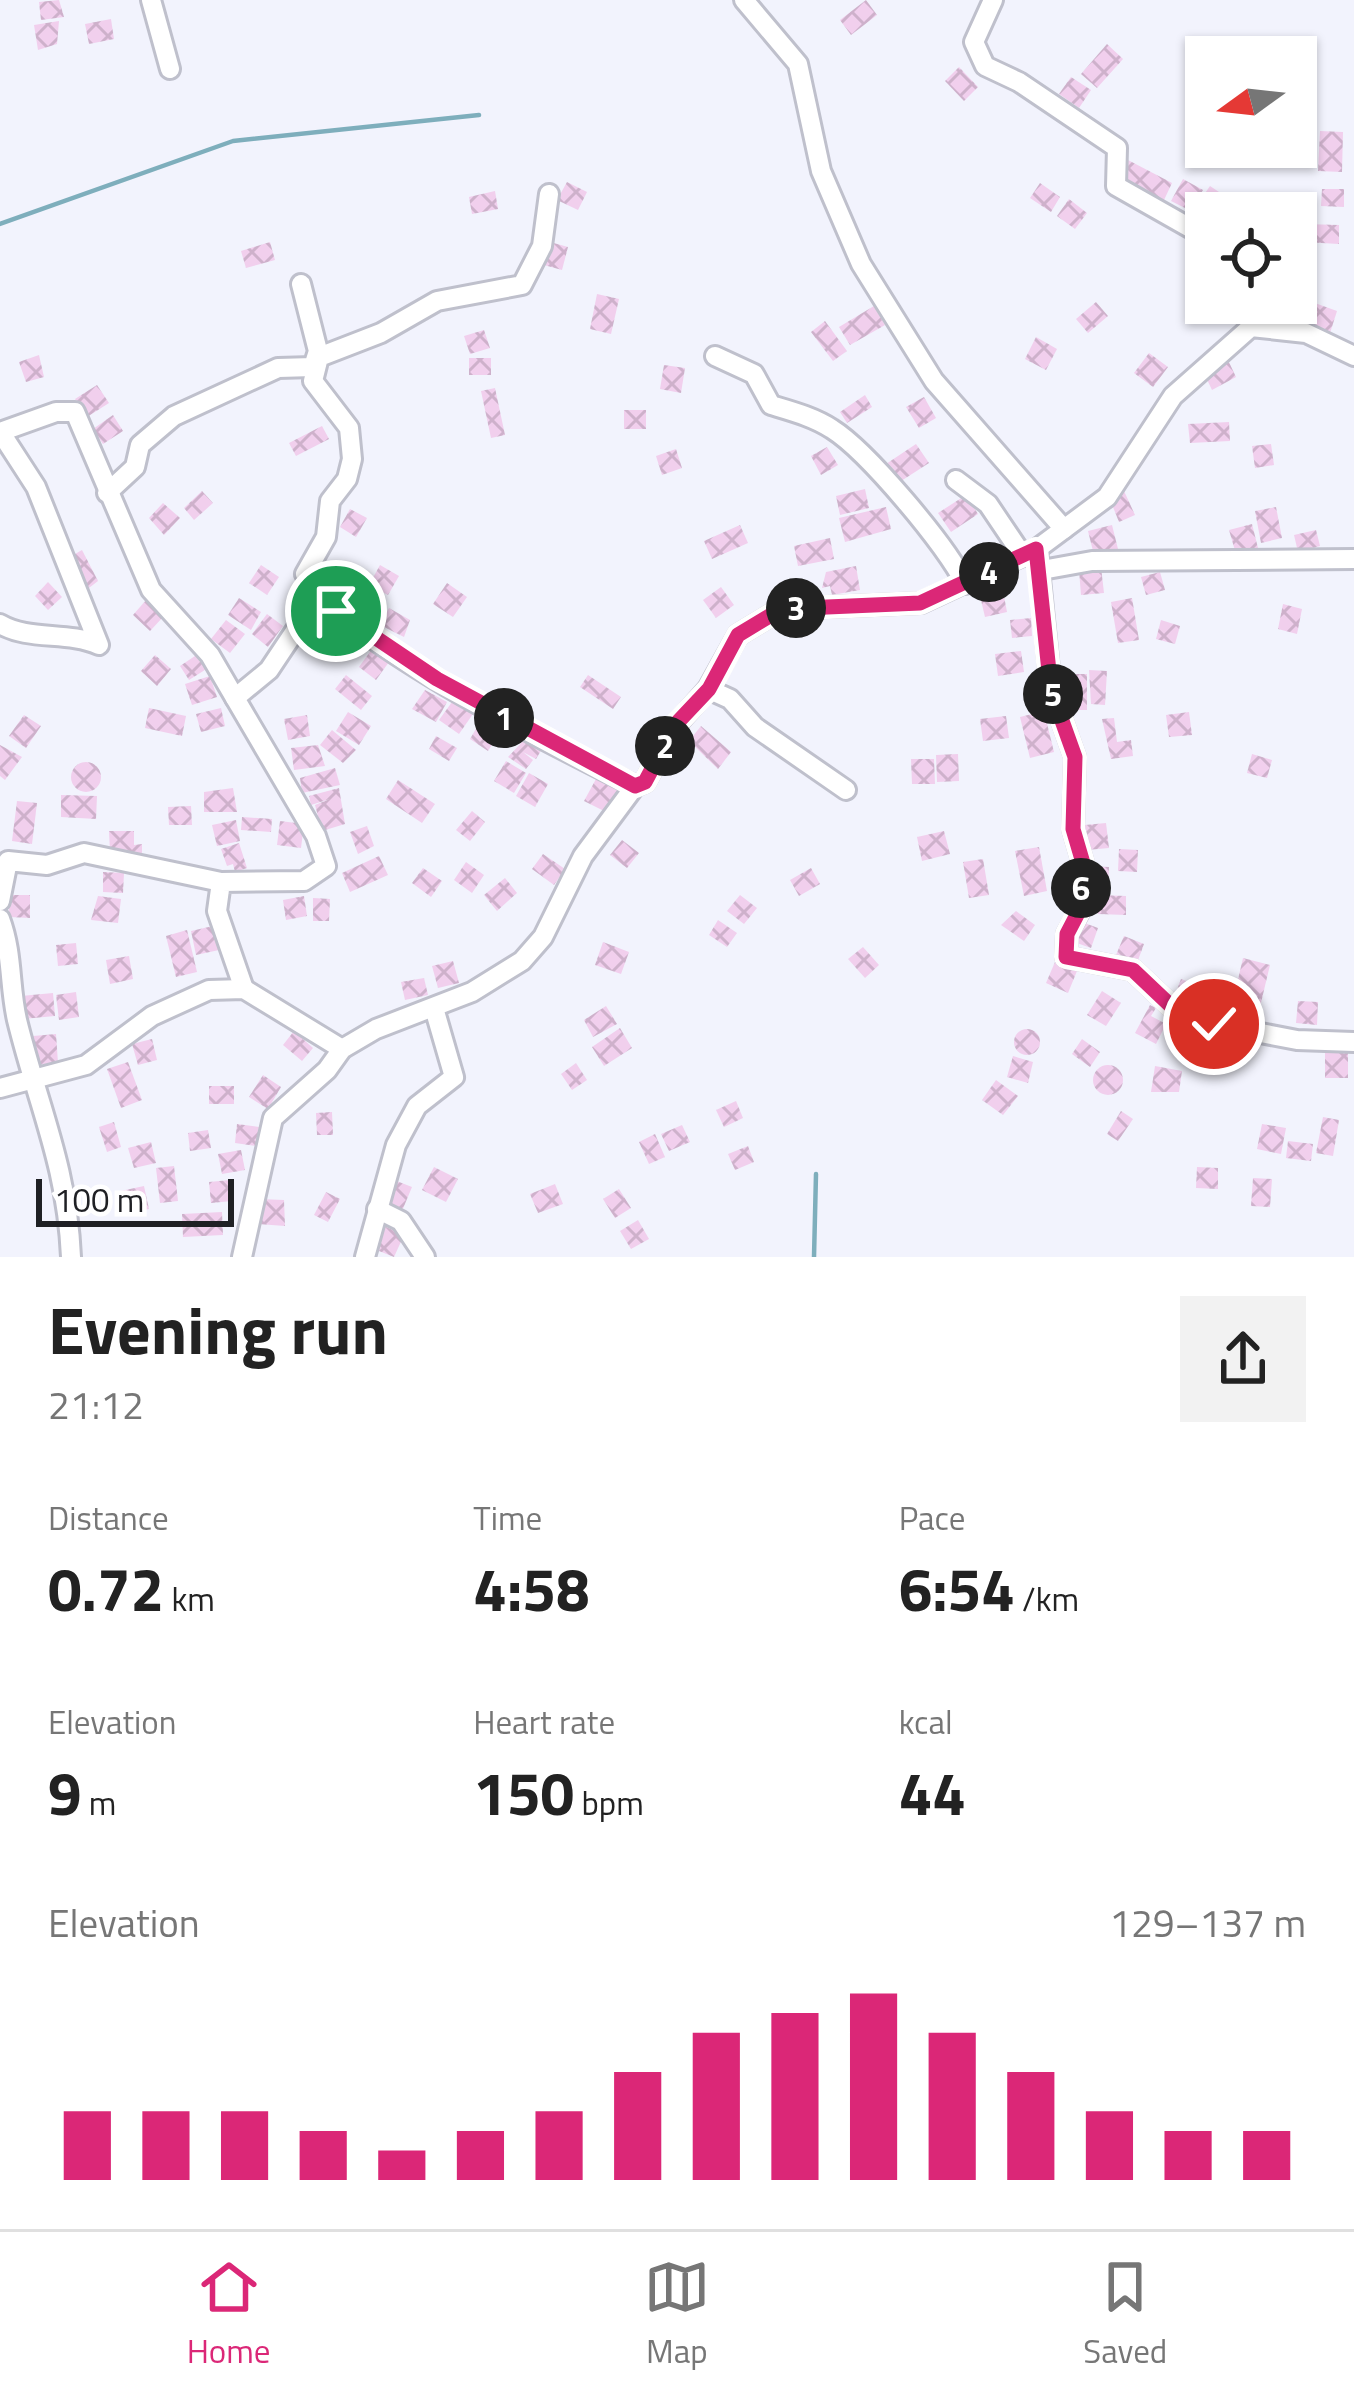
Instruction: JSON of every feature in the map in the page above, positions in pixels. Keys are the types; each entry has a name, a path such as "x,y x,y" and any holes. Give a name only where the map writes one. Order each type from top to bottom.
{"street":[{"path":"151,0 170,69"},
{"path":"744,0 799,64 821,171 861,264 934,381 1064,529"},
{"path":"993,0 974,42 985,66 1019,82 1117,148 1117,187 1185,225"},
{"path":"107,493 135,467 140,445 174,416 278,368 314,367 329,351 381,333 437,301 522,285 542,246 549,194"},
{"path":"301,284 318,351 314,367 318,394 349,428 352,458 347,479 330,501 326,537 305,574 319,596 437,679 635,786"},
{"path":"242,1257 273,1118 327,1070 342,1049 522,961 542,937 583,856 635,786 645,782 676,724 709,689 738,635 781,609 920,603 1030,552 1107,496 1173,396 1251,327 1306,333 1354,356"},
{"path":"715,356 754,374 770,405 831,428 852,446 954,560 965,584"},
{"path":"0,624 14,634 74,634 100,645 35,487 0,432 56,412 75,412 152,590 210,655 316,836 326,866 304,881 221,882 84,853 47,865 8,861 0,901"},
{"path":"956,480 988,504 1042,570 1051,690 1075,757 1073,829 1083,863 1079,911 1067,934 1066,957 1133,970 1171,1006 1214,1024 1297,1040 1354,1042"},
{"path":"1042,570 1092,562 1354,560"},
{"path":"236,698 269,670 319,596"},
{"path":"709,689 730,699 755,727 846,790"},
{"path":"221,882 217,911 244,989"},
{"path":"2,928 13,953 12,998 68,1194 71,1257"},
{"path":"0,1088 86,1065 152,1016 209,990 244,989 342,1049"},
{"path":"365,1257 396,1144 417,1106 454,1077 434,1008"},
{"path":"377,1208 401,1221 425,1257"}],"building":[{"path":"59,0 64,17 41,20 39,2"},
{"path":"866,0 877,15 851,35 840,20"},
{"path":"111,19 114,39 89,44 85,24"},
{"path":"59,21 57,44 38,50 34,25"},
{"path":"1107,44 1123,59 1097,88 1081,74"},
{"path":"959,67 978,87 964,101 945,81"},
{"path":"1071,77 1091,90 1079,108 1059,94"},
{"path":"1320,131 1343,132 1342,172 1318,171"},
{"path":"1128,160 1172,183 1164,200 1119,178"},
{"path":"1183,179 1203,190 1185,192 1185,208 1171,201"},
{"path":"567,182 587,192 578,210 557,200"},
{"path":"1040,183 1060,197 1051,212 1030,198"},
{"path":"1322,189 1344,189 1344,207 1321,206"},
{"path":"495,191 498,209 472,214 469,197"},
{"path":"1069,199 1087,213 1075,229 1057,216"},
{"path":"1317,224 1339,225 1339,244 1317,243"},
{"path":"270,242 275,260 246,268 241,251"},
{"path":"550,242 568,247 562,270 544,265"},
{"path":"597,294 619,299 611,334 590,329"},
{"path":"1096,302 1108,316 1088,333 1076,319"},
{"path":"1317,304 1337,311 1330,333 1305,325 1317,324"},
{"path":"874,306 885,325 850,345 839,327"},
{"path":"825,321 847,351 833,361 811,332"},
{"path":"484,330 490,348 470,354 464,336"},
{"path":"1036,337 1057,349 1046,370 1025,359"},
{"path":"1149,353 1168,367 1153,387 1134,373"},
{"path":"39,355 44,377 26,382 19,362"},
{"path":"469,358 491,358 491,375 469,375"},
{"path":"1227,358 1236,377 1212,390 1203,371"},
{"path":"664,365 685,368 681,393 660,389"},
{"path":"97,385 109,403 87,417 75,399"},
{"path":"495,388 505,435 491,438 481,391"},
{"path":"865,395 872,407 847,423 840,412"},
{"path":"924,397 936,418 919,428 906,407"},
{"path":"624,410 646,410 646,429 624,429"},
{"path":"113,415 123,431 103,444 93,429"},
{"path":"1229,422 1230,441 1190,443 1188,424"},
{"path":"322,426 329,439 296,456 289,443"},
{"path":"916,444 929,463 898,483 886,464"},
{"path":"1271,444 1274,465 1255,468 1252,446"},
{"path":"827,447 838,465 821,475 811,456"},
{"path":"676,449 682,468 662,475 656,456"},
{"path":"865,489 869,508 840,515 836,496"},
{"path":"202,491 213,503 194,520 184,508"},
{"path":"1124,491 1135,515 1119,522 1109,497"},
{"path":"966,495 978,514 951,532 938,513"},
{"path":"163,503 180,518 164,535 149,518"},
{"path":"886,507 891,529 845,542 839,518"},
{"path":"1276,507 1282,538 1261,543 1255,511"},
{"path":"350,509 367,518 356,537 340,527"},
{"path":"1252,524 1258,548 1236,554 1229,530"},
{"path":"740,525 748,543 712,559 704,541"},
{"path":"1112,525 1118,549 1094,555 1088,531"},
{"path":"1316,530 1320,546 1298,552 1294,535"},
{"path":"830,538 834,559 798,566 794,546"},
{"path":"82,550 98,581 85,591 68,558"},
{"path":"261,565 279,577 267,595 249,583"},
{"path":"380,565 399,576 388,595 369,585"},
{"path":"856,566 860,590 832,595 830,586 822,588 826,572"},
{"path":"1101,567 1104,593 1081,595 1079,570"},
{"path":"1160,572 1165,590 1146,595 1141,577"},
{"path":"48,582 62,597 48,610 35,596"},
{"path":"447,583 467,597 453,617 433,604"},
{"path":"721,587 734,605 716,618 703,600"},
{"path":"1003,591 1007,612 985,617 980,596"},
{"path":"239,598 261,612 251,630 228,615"},
{"path":"1132,598 1139,640 1118,643 1111,602"},
{"path":"147,599 164,616 150,631 133,615"},
{"path":"1283,604 1302,609 1297,634 1278,629"},
{"path":"389,608 410,620 404,637 380,625"},
{"path":"267,614 283,626 268,647 252,634"},
{"path":"1031,618 1032,636 1012,638 1010,620"},
{"path":"226,620 245,634 230,653 211,639"},
{"path":"1161,620 1180,626 1175,644 1156,639"},
{"path":"372,649 389,662 376,680 359,667"},
{"path":"1021,651 1024,672 998,676 995,654"},
{"path":"198,654 208,668 189,680 180,666"},
{"path":"155,655 171,669 157,686 141,671"},
{"path":"1089,670 1107,671 1105,705 1091,704"},
{"path":"1066,674 1087,674 1087,710 1067,710"},
{"path":"346,675 372,696 361,710 335,689"},
{"path":"588,675 621,697 613,709 580,687"},
{"path":"210,676 217,697 192,705 185,684"},
{"path":"425,690 447,702 436,722 412,709"},
{"path":"452,702 475,711 459,734 439,720"},
{"path":"149,708 186,716 182,736 145,728"},
{"path":"221,708 225,726 201,732 196,714"},
{"path":"1044,711 1054,752 1030,758 1020,717"},
{"path":"348,712 371,726 359,745 336,731"},
{"path":"1189,712 1192,735 1169,737 1166,715"},
{"path":"24,715 41,726 26,748 9,736"},
{"path":"307,715 310,736 288,740 284,719"},
{"path":"484,715 503,727 488,751 470,739"},
{"path":"1006,716 1009,738 983,741 980,719"},
{"path":"1114,718 1117,742 1131,740 1133,756 1111,759 1102,719"},
{"path":"701,726 731,752 718,769 689,741"},
{"path":"332,730 356,750 343,763 320,745"},
{"path":"436,736 457,748 449,761 429,749"},
{"path":"526,738 542,749 536,759 523,752 533,760 526,769 508,757"},
{"path":"0,745 22,757 5,780 0,776"},
{"path":"318,745 325,766 294,770 291,748"},
{"path":"958,754 959,781 937,782 936,755"},
{"path":"1252,754 1272,760 1267,778 1247,773"},
{"path":"911,759 934,759 935,784 912,784"},
{"path":"506,761 526,773 514,793 494,781"},
{"path":"86,762 101,777 86,792 71,777"},
{"path":"335,768 340,785 302,793 300,778"},
{"path":"529,773 548,784 535,807 516,796"},
{"path":"596,779 618,791 606,812 584,801"},
{"path":"398,780 435,804 422,823 386,799"},
{"path":"233,788 237,812 204,812 204,792"},
{"path":"339,788 345,824 322,831 315,805 330,799 311,805 309,796"},
{"path":"61,795 97,796 96,819 61,817"},
{"path":"17,801 37,803 32,844 12,841"},
{"path":"191,806 192,825 169,825 168,807"},
{"path":"472,811 485,822 470,841 456,830"},
{"path":"242,817 272,819 271,832 241,830"},
{"path":"236,820 240,841 217,846 212,825"},
{"path":"280,821 304,824 301,848 277,845"},
{"path":"1106,823 1109,848 1087,850 1085,825"},
{"path":"367,826 374,846 358,854 350,832"},
{"path":"109,831 134,831 134,845 142,844 142,855 110,852"},
{"path":"944,831 950,854 922,861 917,837"},
{"path":"622,840 639,853 627,868 610,855"},
{"path":"239,843 247,868 235,872 233,864 227,866 221,849"},
{"path":"1039,847 1047,891 1024,896 1015,851"},
{"path":"1119,849 1138,850 1137,872 1118,871"},
{"path":"543,854 565,869 554,885 532,869"},
{"path":"379,856 388,875 350,892 342,873"},
{"path":"983,859 989,895 969,898 963,862"},
{"path":"466,862 484,875 472,893 454,880"},
{"path":"1086,866 1109,867 1108,890 1086,890"},
{"path":"423,868 442,881 431,897 412,883"},
{"path":"811,868 820,884 799,896 790,880"},
{"path":"103,872 124,873 123,893 103,892"},
{"path":"505,878 517,893 497,911 484,895"},
{"path":"9,895 30,895 30,918 9,917"},
{"path":"740,895 757,908 744,924 727,911"},
{"path":"1099,895 1126,896 1126,915 1098,914"},
{"path":"98,896 121,899 118,923 91,920"},
{"path":"304,896 307,916 286,920 283,900"},
{"path":"313,898 330,899 329,921 313,921"},
{"path":"1016,911 1035,925 1024,941 1001,925"},
{"path":"718,920 737,933 727,947 709,935"},
{"path":"1082,922 1098,928 1091,948 1074,942"},
{"path":"213,926 219,950 196,955 191,931"},
{"path":"187,930 197,972 176,977 166,936"},
{"path":"1124,936 1144,944 1137,963 1116,955"},
{"path":"603,942 629,952 621,974 595,965"},
{"path":"76,943 78,964 58,966 56,945"},
{"path":"863,947 879,965 865,978 848,959"},
{"path":"129,956 133,979 110,984 106,960"},
{"path":"1243,958 1270,965 1259,1011 1232,1005"},
{"path":"453,961 459,983 438,988 432,966"},
{"path":"1055,962 1077,971 1068,993 1046,983"},
{"path":"424,978 428,995 405,1000 401,982"},
{"path":"1181,979 1208,989 1200,1008 1174,998"},
{"path":"1102,991 1121,1003 1106,1026 1087,1015"},
{"path":"76,992 79,1017 59,1020 56,995"},
{"path":"53,993 55,1016 23,1019 21,996"},
{"path":"1298,1001 1318,1002 1317,1025 1296,1023"},
{"path":"1150,1005 1156,1008 1151,1016 1166,1024 1156,1044 1135,1033"},
{"path":"606,1006 617,1024 593,1037 584,1020"},
{"path":"620,1028 632,1048 604,1066 592,1047"},
{"path":"1027,1029 1037,1032 1037,1052 1027,1055 1017,1052 1014,1042 1017,1032"},
{"path":"294,1031 313,1048 302,1061 283,1045"},
{"path":"56,1034 58,1063 36,1065 33,1036"},
{"path":"1208,1034 1232,1041 1226,1060 1202,1052"},
{"path":"152,1039 157,1060 138,1065 132,1044"},
{"path":"1082,1039 1100,1052 1090,1067 1072,1054"},
{"path":"1325,1052 1348,1052 1348,1078 1325,1078"},
{"path":"1013,1056 1033,1062 1028,1083 1007,1077"},
{"path":"128,1062 142,1100 121,1108 107,1069"},
{"path":"576,1063 587,1080 572,1090 561,1074"},
{"path":"1108,1065 1119,1069 1123,1080 1119,1091 1108,1095 1097,1091 1093,1080 1097,1069"},
{"path":"1155,1066 1182,1071 1179,1092 1151,1092"},
{"path":"263,1075 281,1087 268,1109 249,1097"},
{"path":"996,1080 1018,1096 1003,1115 982,1100"},
{"path":"209,1086 234,1086 234,1104 209,1104"},
{"path":"736,1101 743,1118 724,1127 716,1110"},
{"path":"1121,1111 1133,1119 1118,1141 1107,1134"},
{"path":"332,1112 333,1135 317,1135 316,1113"},
{"path":"1323,1117 1339,1120 1333,1156 1316,1153"},
{"path":"114,1122 121,1147 107,1152 99,1127"},
{"path":"237,1124 259,1127 256,1146 235,1143"},
{"path":"1262,1124 1286,1128 1281,1154 1257,1149"},
{"path":"682,1125 690,1142 669,1151 661,1134"},
{"path":"208,1130 211,1148 190,1151 188,1133"},
{"path":"655,1134 665,1157 649,1164 639,1142"},
{"path":"1288,1141 1313,1144 1311,1161 1286,1158"},
{"path":"151,1142 156,1163 134,1168 128,1148"},
{"path":"748,1146 754,1162 735,1170 728,1154"},
{"path":"241,1150 245,1170 222,1174 218,1154"},
{"path":"174,1166 178,1201 160,1203 156,1168"},
{"path":"434,1167 458,1179 446,1202 422,1190"},
{"path":"1197,1167 1218,1168 1218,1189 1196,1188"},
{"path":"1253,1178 1272,1179 1270,1207 1251,1206"},
{"path":"230,1180 232,1201 211,1203 209,1182"},
{"path":"394,1180 412,1187 402,1211 384,1203"},
{"path":"555,1184 563,1204 538,1213 530,1194"},
{"path":"144,1186 149,1209 122,1215 116,1192"},
{"path":"619,1189 631,1208 615,1218 603,1199"},
{"path":"326,1192 340,1199 328,1222 314,1215"},
{"path":"260,1199 284,1200 285,1226 258,1224"},
{"path":"222,1212 223,1235 183,1237 182,1214"},
{"path":"638,1220 649,1239 631,1249 620,1231"},
{"path":"384,1226 404,1235 394,1257 374,1249"}],"waterway":[{"path":"0,224 233,141 479,115"},
{"path":"814,1257 816,1174"}],"route":[{"path":"336,611 437,679 635,786 645,782 676,724 709,689 738,635 781,609 920,603 1036,549 1042,570 1051,690 1075,757 1073,829 1083,863 1079,911 1067,934 1066,957 1133,970 1171,1006 1214,1024"}]}
